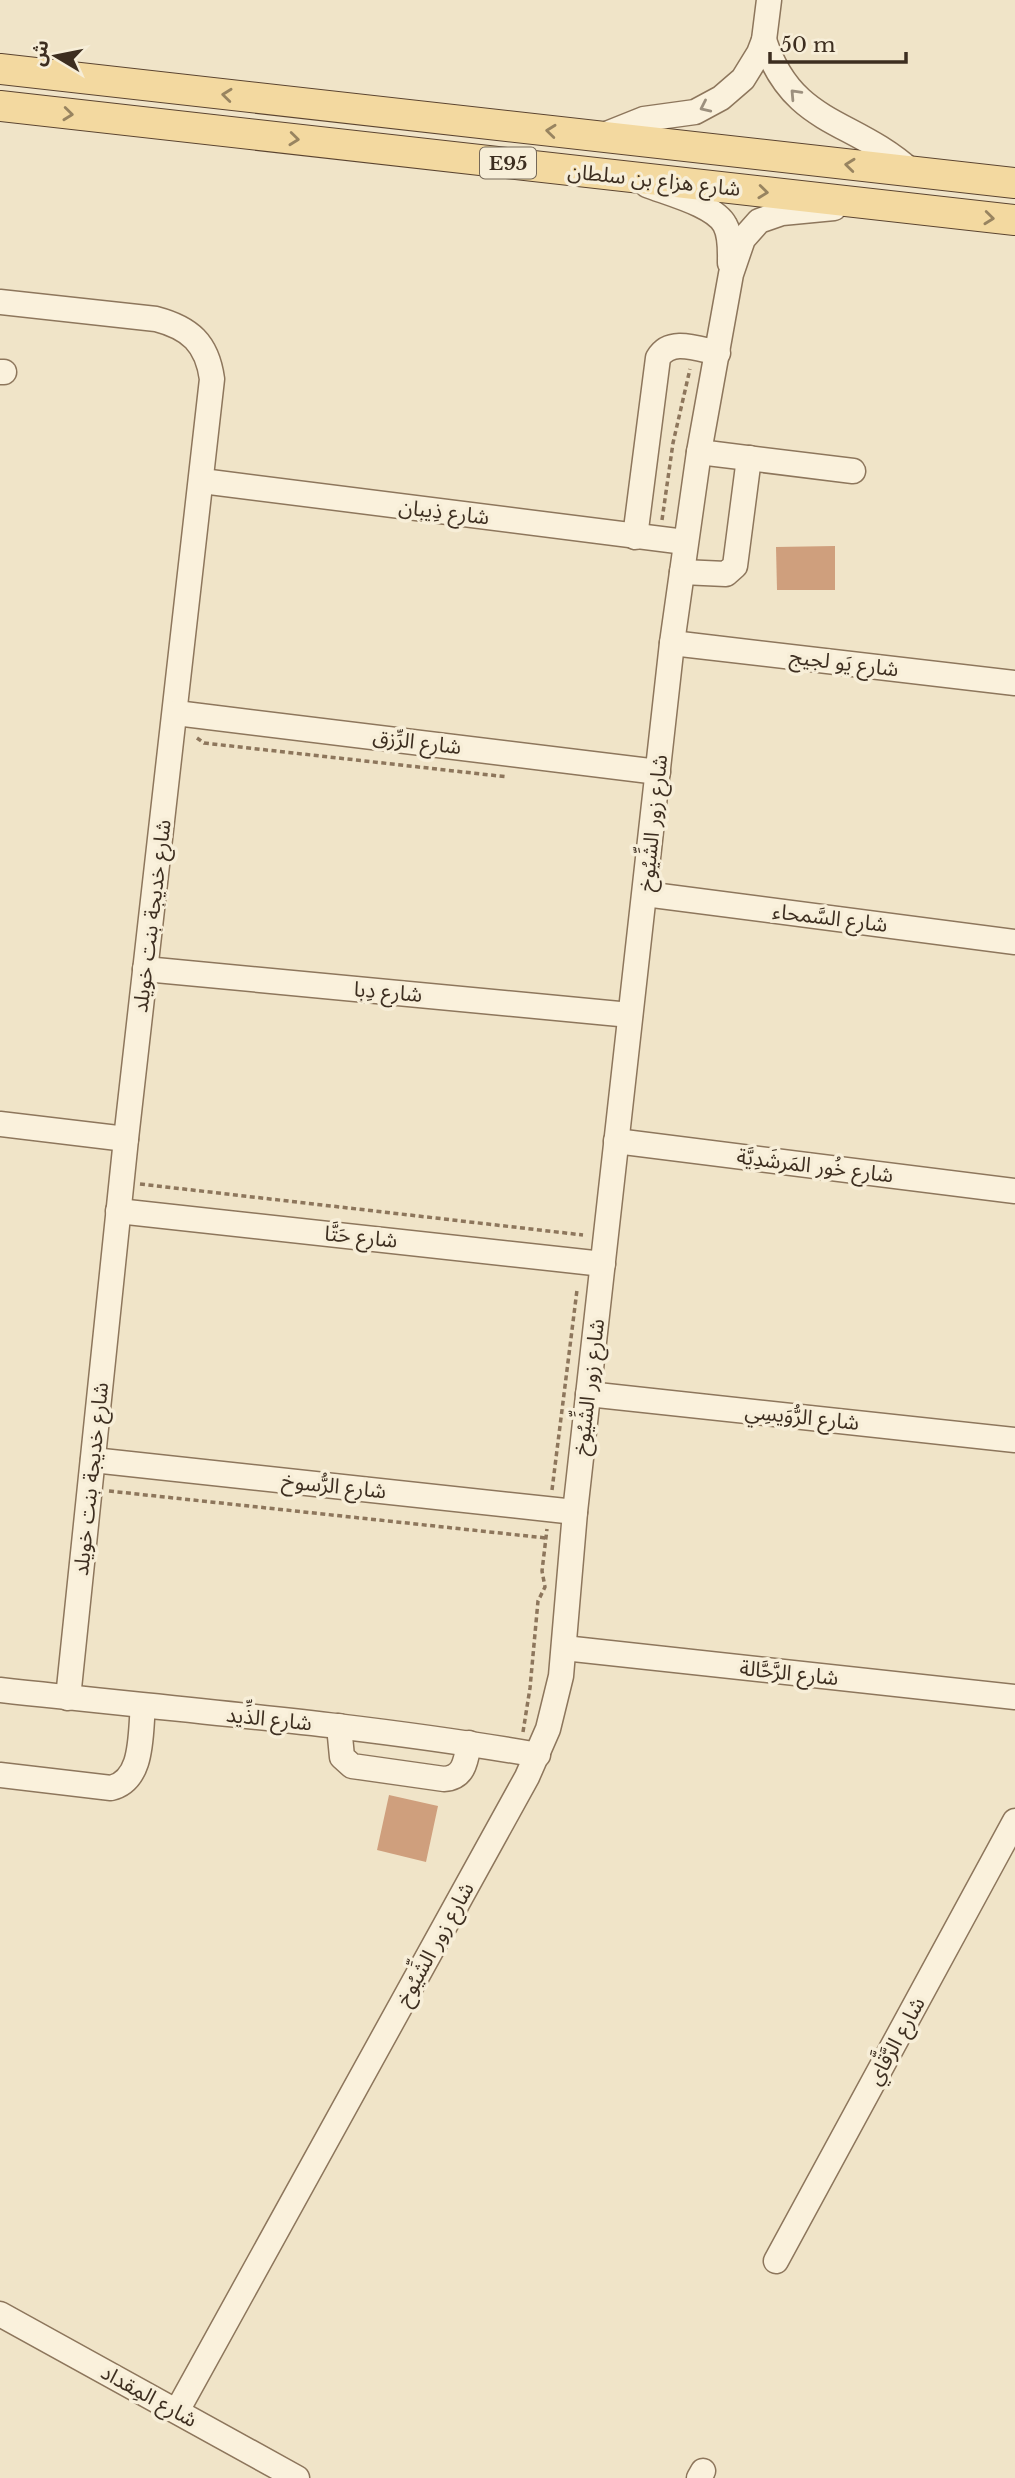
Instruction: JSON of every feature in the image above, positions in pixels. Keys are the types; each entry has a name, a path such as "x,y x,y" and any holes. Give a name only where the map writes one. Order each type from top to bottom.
{"main road":[{"name":"شارع هزاع بن سلطان","path":"0,69 1015,183"},
{"name":"شارع هزاع بن سلطان","path":"0,106 1015,220"}],"street":[{"path":"598,136 628,123 695,112 722,98 743,79 752,66 764,40 769,0"},
{"path":"764,40 783,81 809,108 883,148 912,172"},
{"name":"شارع زور الشِّيُوخ","path":"626,177 704,208 720,218 728,236 731,274"},
{"name":"شارع زور الشِّيُوخ","path":"177,2411 529,1754 558,1693 588,1394 592,1262 616,1141 685,542 731,274 743,239 759,221 782,213 870,204"},
{"name":"شارع خديجة بنت خويلد","path":"0,302 172,323 186,331 208,355 212,379 121,1182 68,1698"},
{"path":"635,537 658,358 664,350 676,345 718,353"},
{"path":"699,452 853,471"},
{"path":"681,572 726,574 735,566 749,458"},
{"name":"شارع ذِيبان","path":"202,481 685,542"},
{"name":"شارع يَو لجيج","path":"672,643 1015,682"},
{"name":"شارع الرِّزق","path":"176,713 658,772"},
{"name":"شارع السَّمحاء","path":"645,894 1015,942"},
{"name":"شارع دِبا","path":"145,969 630,1015"},
{"path":"0,1124 126,1139"},
{"name":"شارع خُور المَرشَدِيَّة","path":"616,1141 1015,1191"},
{"name":"شارع حَتَّا","path":"118,1211 592,1262"},
{"name":"شارع الرُّوَيسِي","path":"588,1394 1015,1440"},
{"name":"شارع الرُّسوخ","path":"93,1460 575,1512"},
{"name":"شارع الرَّحَّالة","path":"564,1648 1015,1698"},
{"name":"شارع الذِّيد","path":"0,1690 339,1726 469,1743 529,1754"},
{"path":"0,1774 103,1787 125,1783 133,1771 143,1706"},
{"path":"339,1726 342,1757 352,1766 444,1779 455,1777 461,1772 469,1743"},
{"name":"شارع الرَّقَّاي","path":"776,2261 1015,1821"},
{"name":"شارع المِقداد","path":"0,2314 297,2478"}],"path":[{"path":"172,745 182,747 184,738 191,734 204,743 510,777"},
{"path":"121,1182 583,1235 584,1224"},
{"path":"529,1754 530,1688 538,1601 545,1587 542,1571 549,1509 592,1262"},
{"path":"90,1489 546,1538"}],"building":[{"path":"835,546 835,590 777,590 776,547"},
{"path":"389,1795 438,1806 426,1862 377,1850"}]}
